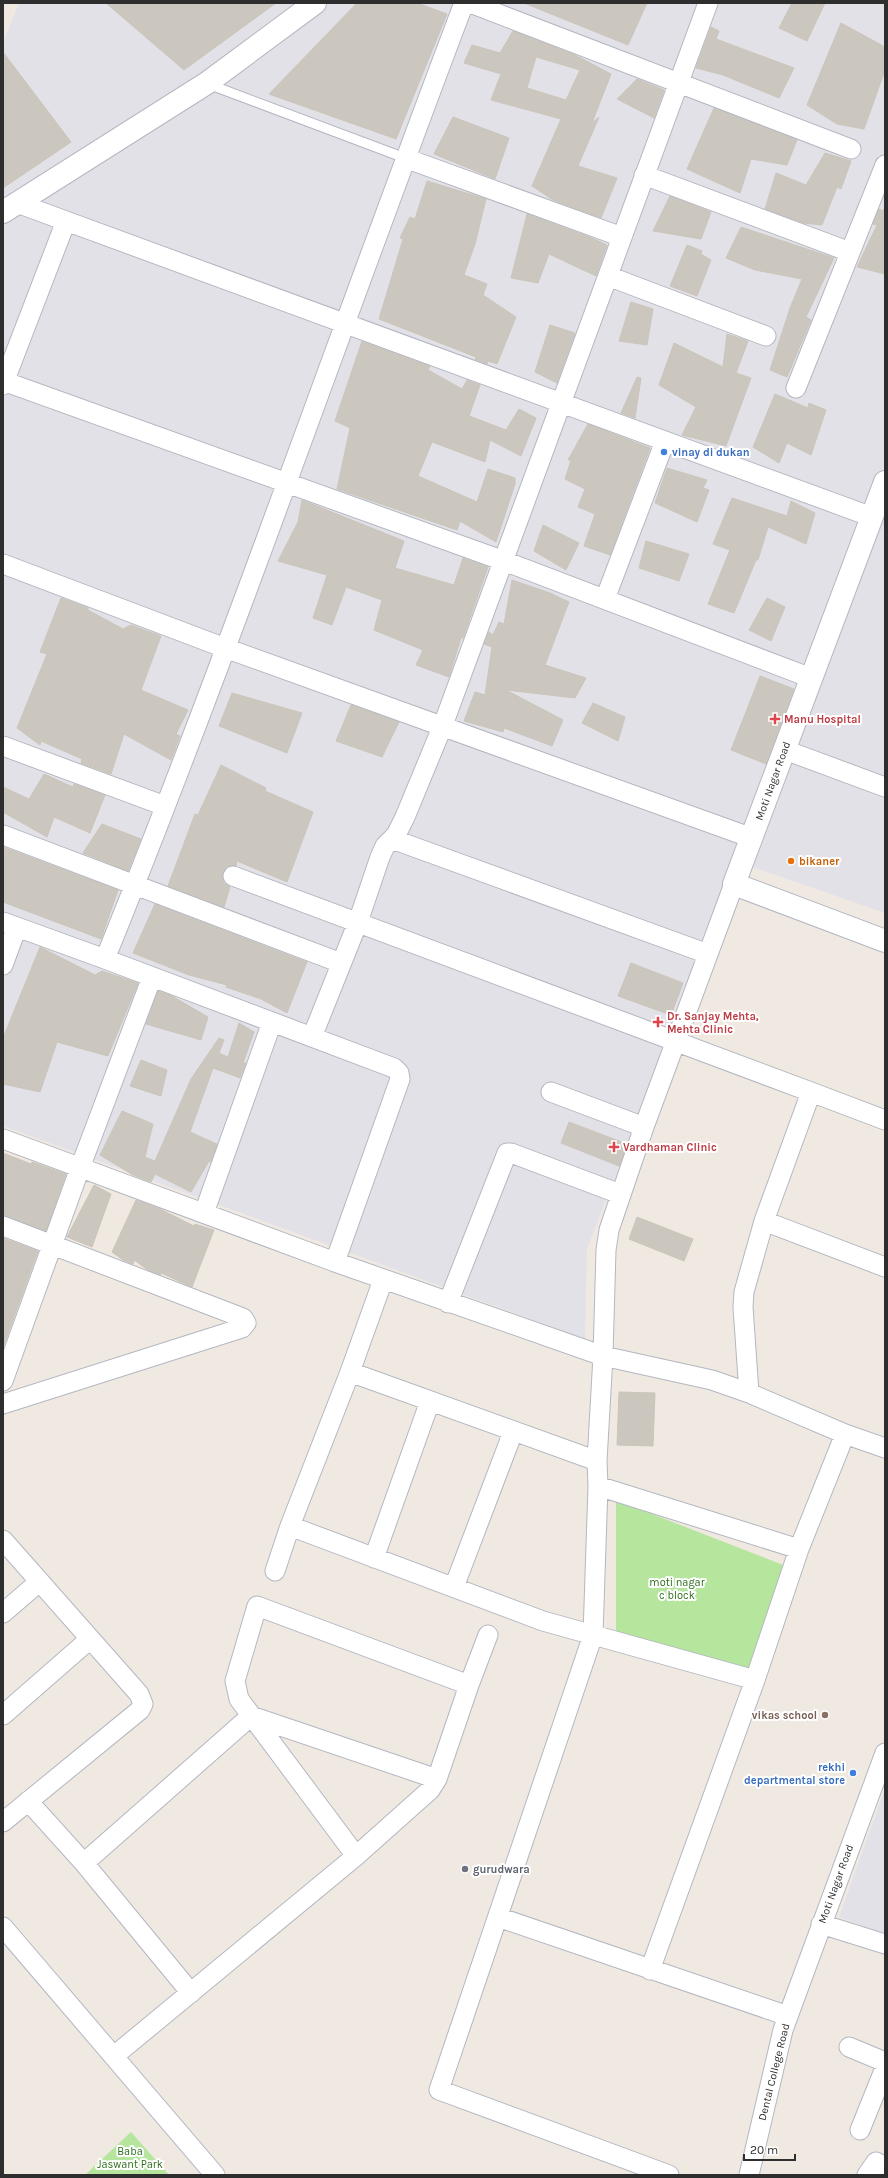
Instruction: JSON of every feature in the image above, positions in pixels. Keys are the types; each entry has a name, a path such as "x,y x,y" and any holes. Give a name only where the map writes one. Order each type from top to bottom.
{"street":[{"path":"10,207 207,83 292,22 315,3"},
{"path":"105,959 135,886 225,648 347,322 405,158 464,3"},
{"path":"470,3 851,149"},
{"path":"312,1037 358,922 380,857 385,846 396,835 405,817 443,725 708,3"},
{"path":"405,158 622,237"},
{"path":"796,388 885,165"},
{"path":"644,175 850,252"},
{"path":"10,207 66,221 347,322 872,517"},
{"path":"66,221 3,382 287,482 504,561 811,678"},
{"path":"608,276 766,336"},
{"path":"605,599 664,441"},
{"name":"Moti Nagar Road","path":"734,884 885,482"},
{"path":"3,564 225,648 443,725 752,838"},
{"path":"3,746 165,806"},
{"path":"785,750 885,787"},
{"path":"3,835 341,963"},
{"path":"392,839 708,954"},
{"path":"233,876 885,1120"},
{"path":"669,2175 439,2090 593,1636 598,1486 597,1461 603,1356 606,1250 609,1230 644,1127 734,884 885,940"},
{"path":"3,965 10,924 394,1068 399,1073 400,1079 335,1262"},
{"path":"3,1381 80,1168 152,977"},
{"path":"204,1213 272,1022"},
{"path":"551,1092 644,1127"},
{"path":"749,1393 743,1307 744,1292 764,1222 811,1092"},
{"path":"3,1139 448,1303 603,1356 704,1378 749,1393 845,1434 885,1448"},
{"path":"448,1303 507,1153 511,1153 620,1194"},
{"path":"764,1222 885,1267"},
{"path":"3,1226 243,1318 246,1326 3,1404"},
{"path":"274,1570 350,1372 383,1280"},
{"path":"350,1372 597,1461"},
{"path":"374,1558 430,1401"},
{"path":"454,1587 513,1432"},
{"path":"650,1970 755,1680 799,1549 845,1434"},
{"path":"598,1486 799,1549"},
{"path":"290,1526 528,1615 593,1636 755,1680"},
{"path":"3,1540 139,1694 143,1704 140,1710 3,1822"},
{"path":"3,1613 40,1582"},
{"path":"356,1856 239,1700 235,1681 257,1606 469,1685"},
{"path":"114,2056 356,1856 430,1790 437,1779 469,1685 488,1635"},
{"path":"3,1715 90,1638"},
{"path":"251,1716 437,1779"},
{"path":"84,1863 251,1716"},
{"name":"Moti Nagar Road","path":"788,2016 885,1753"},
{"path":"28,1801 84,1863 191,1993"},
{"path":"498,1917 788,2016"},
{"path":"821,1924 885,1944"},
{"path":"3,1927 215,2175"},
{"name":"Dental College Road","path":"749,2175 783,2030 788,2016"},
{"path":"849,2047 885,2062"},
{"path":"860,2130 885,2068"},
{"path":"867,2175 876,2162 885,2167"}],"lane":[{"path":"207,83 405,158"}],"shaded area":[{"path":"19,3 885,3 885,913 738,862 587,1249 585,1339 3,1126 3,43"},
{"path":"885,1789 885,1934 839,1917"}],"green space":[{"name":"moti nagar c block","path":"616,1500 791,1568 757,1673 616,1635"},
{"name":"Baba Jaswant Park","path":"131,2132 169,2175 85,2175"}],"building":[{"path":"106,3 276,3 184,70"},
{"path":"357,3 417,3 447,14 396,139 269,94"},
{"path":"524,3 647,3 628,45"},
{"path":"792,3 825,3 807,41 779,28"},
{"path":"841,23 885,47 885,70 864,129 837,124 807,105"},
{"path":"711,27 719,31 716,39 794,68 779,98 723,75 696,68"},
{"path":"513,31 575,55 611,74 592,123 599,117 578,166 617,178 601,218 553,200 532,186 561,119 491,100 501,74 464,63 472,45 500,53","holes":["536,57 580,70 566,100 527,88"]},
{"path":"3,52 71,142 3,188"},
{"path":"637,79 664,90 654,118 617,99"},
{"path":"714,108 797,140 787,165 751,159 740,193 687,169"},
{"path":"453,117 509,138 495,179 434,154"},
{"path":"825,153 851,161 841,189 837,187 822,225 803,223 765,209 776,173 806,185"},
{"path":"427,181 486,199 475,244 464,275 487,284 483,295 516,317 497,364 488,361 487,364 475,359 476,357 379,319 403,239 400,238 410,217 415,219"},
{"path":"670,196 711,212 701,239 653,231"},
{"path":"885,207 885,274 857,267 877,225 873,224 879,209 883,211"},
{"path":"527,214 607,245 596,276 549,254 538,283 511,278"},
{"path":"741,227 834,258 806,317 811,320 787,377 770,370 790,308 802,279 755,270 726,258"},
{"path":"687,245 702,251 701,254 711,260 697,296 670,286"},
{"path":"631,302 653,309 647,345 619,341"},
{"path":"550,325 575,333 557,383 535,372"},
{"path":"727,334 748,341 736,373 751,378 726,446 682,435 696,407 659,385 674,343 723,367"},
{"path":"362,341 430,366 428,370 462,389 467,380 480,385 469,416 506,430 519,409 536,418 521,456 490,440 485,462 432,442 418,476 477,502 488,469 515,478 515,484 496,542 460,521 457,530 337,489 350,428 335,421"},
{"path":"637,377 641,378 635,418 621,413"},
{"path":"775,394 808,408 809,403 826,410 811,455 787,443 779,463 753,447"},
{"path":"588,424 650,448 610,555 584,546 595,514 578,507 585,489 565,479 571,460 568,460"},
{"path":"667,468 707,480 703,488 709,490 697,522 655,503"},
{"path":"732,498 787,516 791,501 815,513 806,544 768,527 758,560 756,560 734,613 708,604 730,550 713,544"},
{"path":"302,500 404,541 395,568 454,585 463,558 488,567 463,638 461,638 449,677 416,665 423,650 374,630 382,600 346,587 332,625 313,618 327,575 278,561 298,522"},
{"path":"543,525 579,543 566,570 534,551"},
{"path":"646,541 689,554 679,581 639,568"},
{"path":"512,580 550,593 569,602 545,665 586,678 575,698 506,690 563,720 552,746 504,728 503,732 464,721 475,692 485,695 492,647 484,644 489,632 493,635 499,622 504,624"},
{"path":"61,598 88,608 88,610 123,629 131,625 161,636 141,690 188,710 176,734 180,736 171,760 124,734 111,774 81,763 82,759 41,741 40,745 17,728 47,654 40,652"},
{"path":"767,598 785,607 771,641 749,630"},
{"path":"760,676 794,689 766,764 731,750"},
{"path":"232,693 302,713 287,753 219,726"},
{"path":"593,703 625,717 618,741 582,723"},
{"path":"351,705 399,722 382,757 336,741"},
{"path":"221,765 266,788 265,791 313,812 287,882 237,861 236,866 226,867 223,873 224,883 230,887 224,907 168,886 195,814 198,815"},
{"path":"44,774 73,787 74,784 105,795 90,833 54,817 47,837 3,812 3,787 29,799"},
{"path":"102,824 141,839 128,871 83,853"},
{"path":"3,847 118,890 101,939 3,902"},
{"path":"155,904 307,962 287,1013 261,999 226,987 227,985 189,975 133,953"},
{"path":"40,947 95,975 102,971 138,983 108,1056 57,1042 40,1092 3,1084 3,1038"},
{"path":"631,963 683,983 671,1015 618,996"},
{"path":"158,991 170,995 208,1017 201,1040 146,1024"},
{"path":"239,1023 254,1032 243,1063 246,1063 240,1078 213,1068 190,1132 217,1144 211,1162 209,1161 191,1192 155,1174 151,1182 133,1175 100,1155 122,1111 153,1124 145,1157 155,1161 191,1079 219,1038 224,1040 219,1053 228,1057"},
{"path":"141,1060 167,1070 161,1096 130,1086"},
{"path":"569,1122 627,1144 619,1166 561,1143"},
{"path":"3,1153 31,1164 32,1162 66,1174 46,1231 3,1215"},
{"path":"94,1185 111,1194 92,1247 67,1237"},
{"path":"136,1200 160,1209 194,1226 195,1224 214,1230 192,1287 161,1273 160,1275 148,1270 134,1260 133,1264 123,1260 112,1252"},
{"path":"637,1217 693,1239 684,1261 629,1239"},
{"path":"3,1238 38,1251 4,1345 3,1344"},
{"path":"619,1392 655,1393 653,1446 617,1445"}],"place":[{"name":"vinay di dukan","path":"664,452"},
{"name":"Manu Hospital","path":"775,719"},
{"name":"bikaner","path":"791,861"},
{"name":"Dr. Sanjay Mehta, Mehta Clinic","path":"658,1022"},
{"name":"Vardhaman Clinic","path":"614,1147"},
{"name":"vikas school","path":"825,1715"},
{"name":"rekhi departmental store","path":"853,1773"},
{"name":"gurudwara","path":"465,1869"}]}
